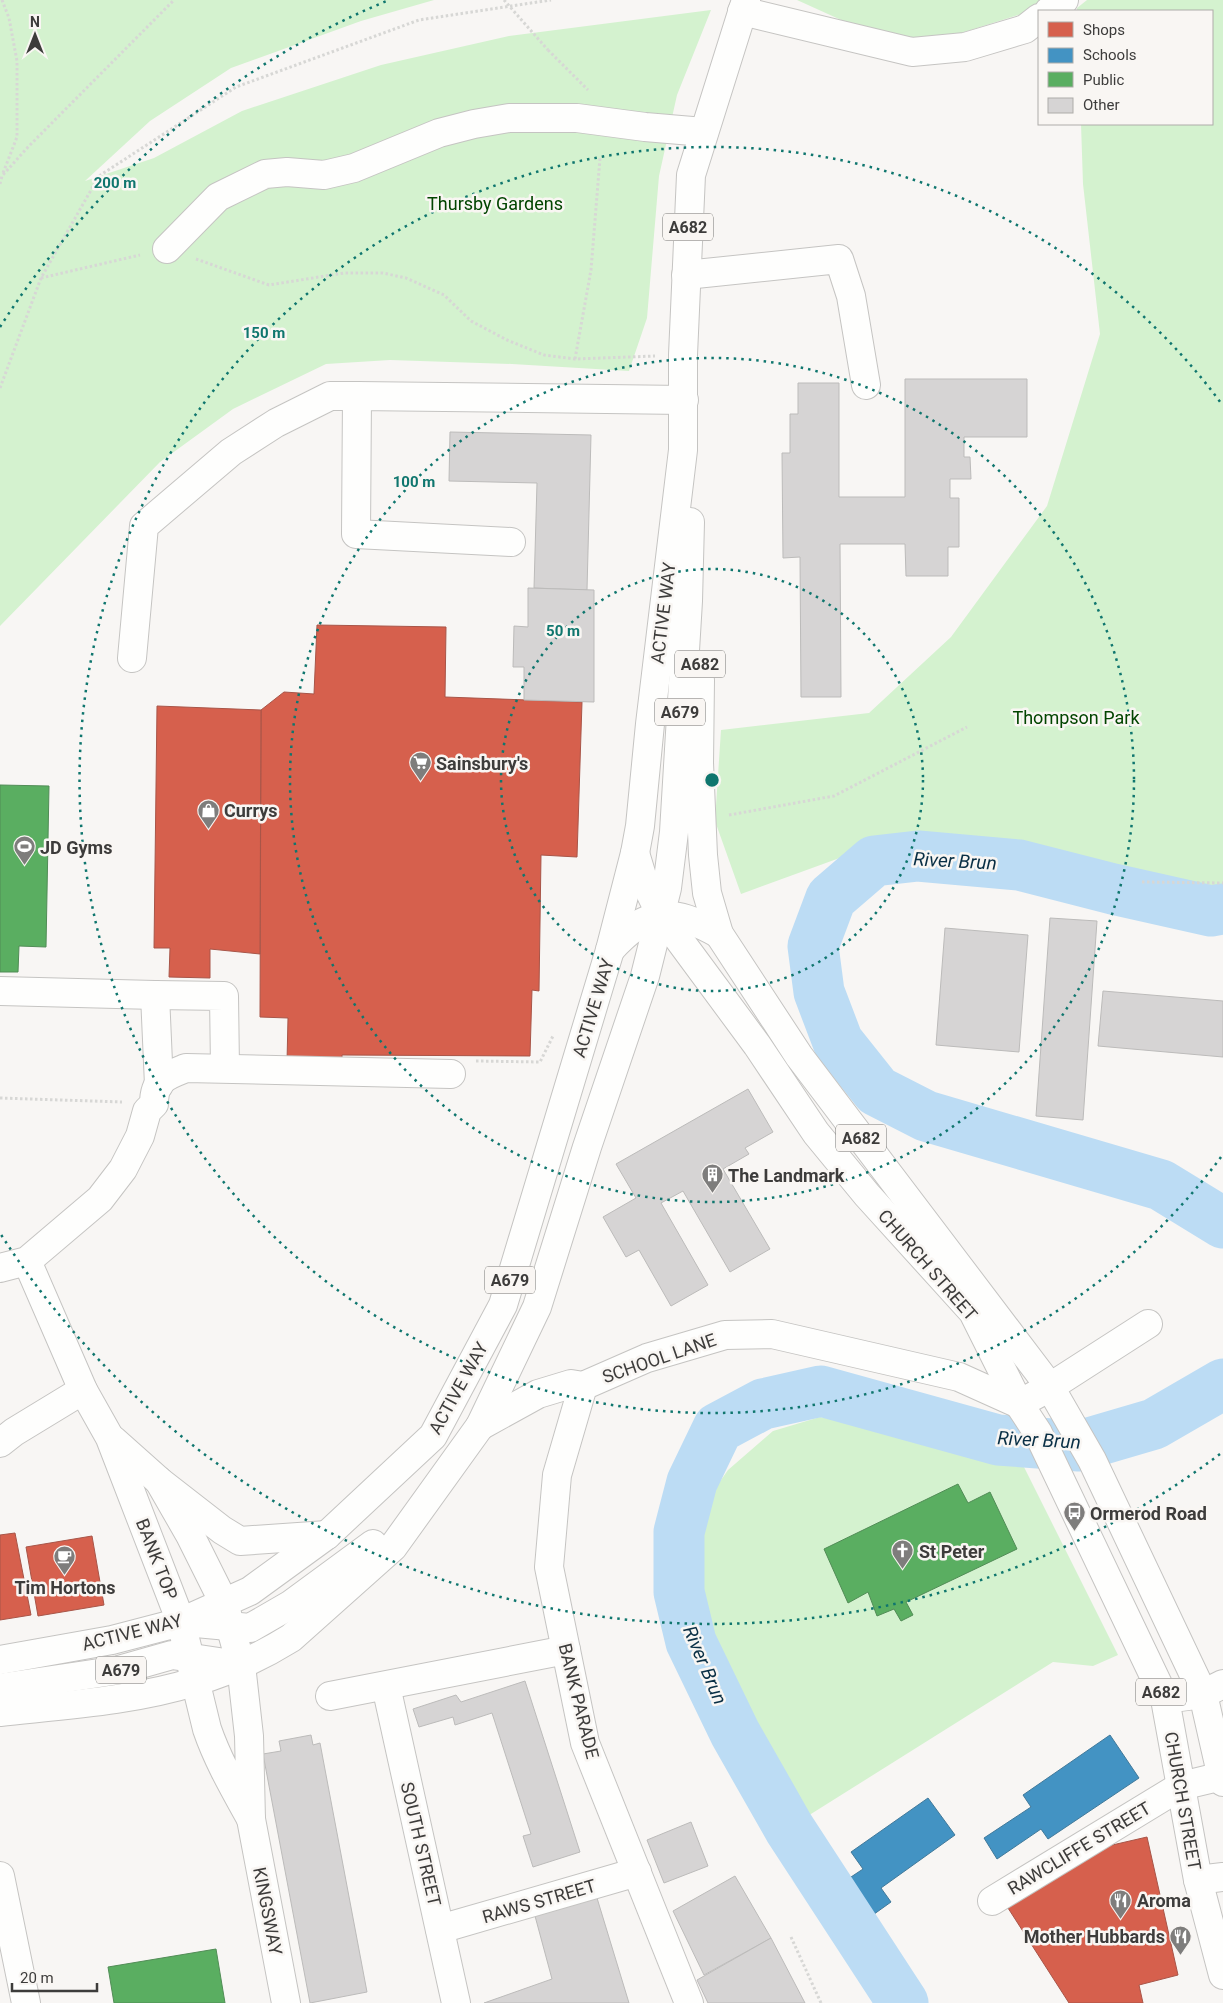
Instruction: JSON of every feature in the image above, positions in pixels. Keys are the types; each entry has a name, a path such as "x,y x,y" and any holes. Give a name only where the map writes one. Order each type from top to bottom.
{"main road":[{"path":"1050,10 1064,0"},
{"path":"744,6 912,52 966,47 1025,29 1038,19"},
{"name":"A682","path":"683,450 683,355 691,175 744,6"},
{"path":"167,249 218,197 264,174 287,172 324,175 354,168 439,133 474,124 509,118 577,118 704,132"},
{"path":"686,275 839,259 851,296 866,385"},
{"path":"132,658 144,526 231,452 276,423 330,396 684,400"},
{"path":"357,396 356,534 511,542"},
{"name":"ACTIVE WAY","path":"683,450 701,561 699,763 701,820"},
{"name":"ACTIVE WAY","path":"227,1614 250,1591 327,1535 434,1436 503,1305 610,950 635,853 640,826 650,724 683,450"},
{"name":"ACTIVE WAY","path":"0,1712 125,1698 193,1670 241,1665 291,1638 392,1547 480,1426 537,1307 587,1147 645,976 661,915 667,888 674,832 688,601 691,508"},
{"name":"CHURCH STREET","path":"701,820 707,893 719,934 799,1056 1050,1387 1092,1460 1213,1689 1222,1779"},
{"name":"CHURCH STREET","path":"635,853 642,876 661,915 756,1045 816,1133 867,1195 973,1312 1020,1404 1038,1433 1165,1699 1181,1786 1211,1879 1223,1975"},
{"name":"ACTIVE WAY","path":"610,950 638,924 661,915 678,916 700,923 719,934"},
{"path":"0,991 224,996 225,1068"},
{"path":"155,995 158,1085"},
{"path":"0,1268 27,1261 100,1199 124,1170 140,1136 147,1111 154,1104 154,1090 165,1077 186,1068 451,1074"},
{"name":"BANK TOP","path":"27,1261 83,1390 110,1438 180,1622 193,1670"},
{"path":"1020,1404 1148,1324"},
{"name":"SCHOOL LANE","path":"480,1426 538,1394 571,1384 583,1386 648,1358 724,1335 772,1334 959,1377 1020,1404"},
{"name":"BANK PARADE","path":"583,1386 557,1474 549,1567 585,1743 689,2003"},
{"path":"0,1443 14,1432 83,1390"},
{"name":"BANK TOP","path":"110,1438 159,1481 222,1530 240,1541 327,1535"},
{"name":"BANK TOP","path":"159,1481 190,1535 227,1614 241,1665"},
{"name":"A679","path":"180,1622 227,1614 250,1628 290,1605 419,1510"},
{"name":"ACTIVE WAY","path":"0,1660 112,1640 180,1622"},
{"path":"330,1696 566,1650"},
{"name":"ACTIVE WAY","path":"0,1688 119,1670 172,1656 193,1670"},
{"name":"KINGSWAY","path":"241,1665 249,1736 251,1820 286,2003"},
{"name":"KINGSWAY","path":"193,1670 207,1729 218,1760 251,1820"},
{"name":"SOUTH STREET","path":"386,1686 456,2003"},
{"path":"1165,1699 1213,1689"},
{"name":"RAWCLIFFE STREET","path":"992,1901 1181,1786 1222,1779"},
{"name":"RAWS STREET","path":"440,1929 637,1872"},
{"path":"0,1876 26,2003"}],"path":[{"path":"0,184 17,137 17,61 9,18 2,0"},
{"path":"2,176 28,147 174,0"},
{"path":"504,0 548,50"},
{"path":"0,388 40,278 99,176 236,87 419,20 551,0"},
{"path":"574,359 591,270 600,158"},
{"path":"40,278 167,249 269,284 344,273 382,273 406,278 444,295 471,321 508,340 544,355 574,359 683,355"},
{"path":"701,820 834,796 967,727"},
{"path":"1142,882 1223,883"},
{"path":"791,1937 821,2003"}],"green space":[{"name":"Thursby Gardens","path":"0,0 434,0 361,21 231,68 150,121 85,181 154,158 242,111 381,65 509,36 711,10 677,95 659,176 647,318 629,371 512,364 390,360 326,364 233,409 160,462 0,626"},
{"path":"797,0 1044,0 1031,11 936,41 861,29"},
{"name":"Thompson Park","path":"1087,0 1223,0 1223,886 1183,890 985,849 878,844 741,894 715,821 721,730 869,713 951,637 1047,506 1100,334 1083,184 1081,125 1213,125 1213,10 1077,10"},
{"path":"820,1417 1018,1455 1118,1655 1093,1666 1053,1662 803,1819 736,1701 703,1633 693,1586 698,1513 728,1470 773,1431"}],"building: Shops":[{"name":"Sainsbury's","path":"317,625 446,627 445,697 582,702 577,857 541,855 539,991 532,990 530,1056 342,1055 342,1063 287,1062 288,1018 260,1017 261,710 284,692 314,694"},
{"name":"Currys","path":"157,706 261,710 260,954 210,949 210,978 169,977 170,948 154,948"},
{"path":"15,1533 31,1615 0,1620 0,1535"},
{"name":"Tim Hortons","path":"92,1536 104,1605 38,1616 26,1547"},
{"path":"1147,1837 1178,1975 1139,1985 1143,2003 1069,2003 1008,1908 1095,1849"}],"building: Schools":[{"path":"1110,1735 1139,1778 1048,1839 1041,1829 997,1859 984,1838 1031,1807 1023,1795"},
{"path":"928,1798 955,1835 881,1888 891,1902 870,1917 845,1881 863,1869 851,1852"}],"building: Public":[{"name":"JD Gyms","path":"0,785 49,786 46,947 19,946 18,972 0,972"},
{"name":"St Peter","path":"958,1484 968,1503 990,1492 1017,1549 906,1602 913,1615 901,1621 894,1609 877,1616 868,1592 848,1603 824,1549"},
{"path":"216,1949 225,2003 114,2003 108,1967"}],"building: Other":[{"path":"905,379 1027,379 1027,437 964,437 964,457 970,457 971,479 950,479 950,498 959,498 959,547 948,547 948,576 906,576 905,544 840,544 841,697 801,697 800,557 783,558 782,453 790,453 790,414 798,414 798,383 839,383 839,497 905,497"},
{"path":"450,432 591,435 587,590 534,588 537,483 449,481"},
{"path":"528,588 594,590 594,702 524,700 524,667 513,667 514,626 528,627"},
{"path":"1050,918 1097,921 1083,1120 1036,1116"},
{"path":"945,928 1028,935 1019,1052 936,1045"},
{"path":"1103,991 1223,1001 1223,1057 1098,1046"},
{"name":"The Landmark","path":"748,1089 773,1132 745,1148 749,1154 723,1169 770,1249 730,1272 683,1191 661,1203 708,1285 671,1306 639,1250 626,1257 603,1217 636,1198 616,1164"},
{"path":"525,1681 580,1852 533,1867 523,1836 531,1834 492,1713 455,1725 453,1717 419,1727 413,1709 456,1695 461,1702"},
{"path":"311,1735 313,1745 320,1743 367,1992 310,2003 263,1754 281,1751 279,1741"},
{"path":"691,1822 708,1866 664,1883 647,1840"},
{"path":"735,1876 771,1938 704,1975 673,1911"},
{"path":"597,1898 629,2003 484,2003 552,1979 535,1916"},
{"path":"771,1938 805,2003 708,2003 697,1980"}],"waterway":[{"name":"River Brun","path":"1223,909 1211,911 1019,865 918,856 874,861 831,898 813,946 819,992 838,1042 877,1091 926,1116 1161,1185 1223,1223"},
{"name":"River Brun","path":"903,2003 789,1828 735,1733 691,1642 679,1592 679,1532 692,1482 718,1428 763,1404 821,1391 998,1440 1079,1446 1154,1424 1223,1384"}],"place":[{"name":"Sainsbury's","path":"420,782"},
{"name":"Currys","path":"208,829"},
{"name":"JD Gyms","path":"24,866"},
{"name":"The Landmark","path":"712,1194"},
{"name":"Ormerod Road","path":"1074,1532"},
{"name":"St Peter","path":"903,1570"},
{"name":"Tim Hortons","path":"65,1576"},
{"name":"Aroma","path":"1121,1919"},
{"name":"Mother Hubbards","path":"1181,1955"}]}
